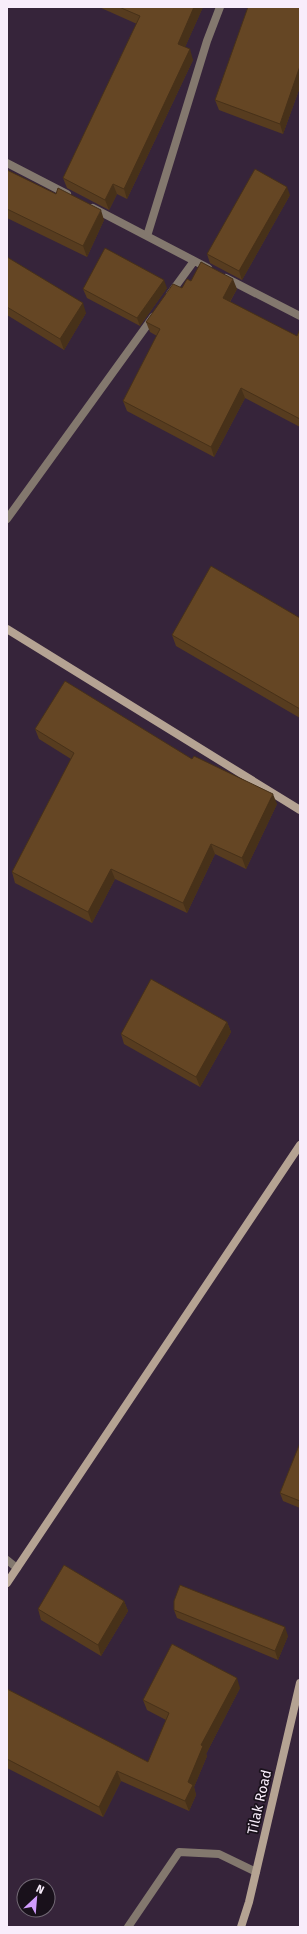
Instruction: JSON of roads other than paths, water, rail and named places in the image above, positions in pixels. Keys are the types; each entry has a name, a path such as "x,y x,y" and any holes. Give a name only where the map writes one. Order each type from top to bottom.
{"street":[{"path":"147,236 207,41 220,7"},
{"path":"7,163 300,316"},
{"path":"166,300 194,261"},
{"path":"7,519 156,312"},
{"path":"7,629 300,810"},
{"path":"7,1583 300,1145"},
{"path":"7,1560 17,1568"},
{"name":"Tilak Road","path":"241,1927 256,1872 300,1683"},
{"path":"128,1927 179,1852 219,1854 256,1872"}]}
